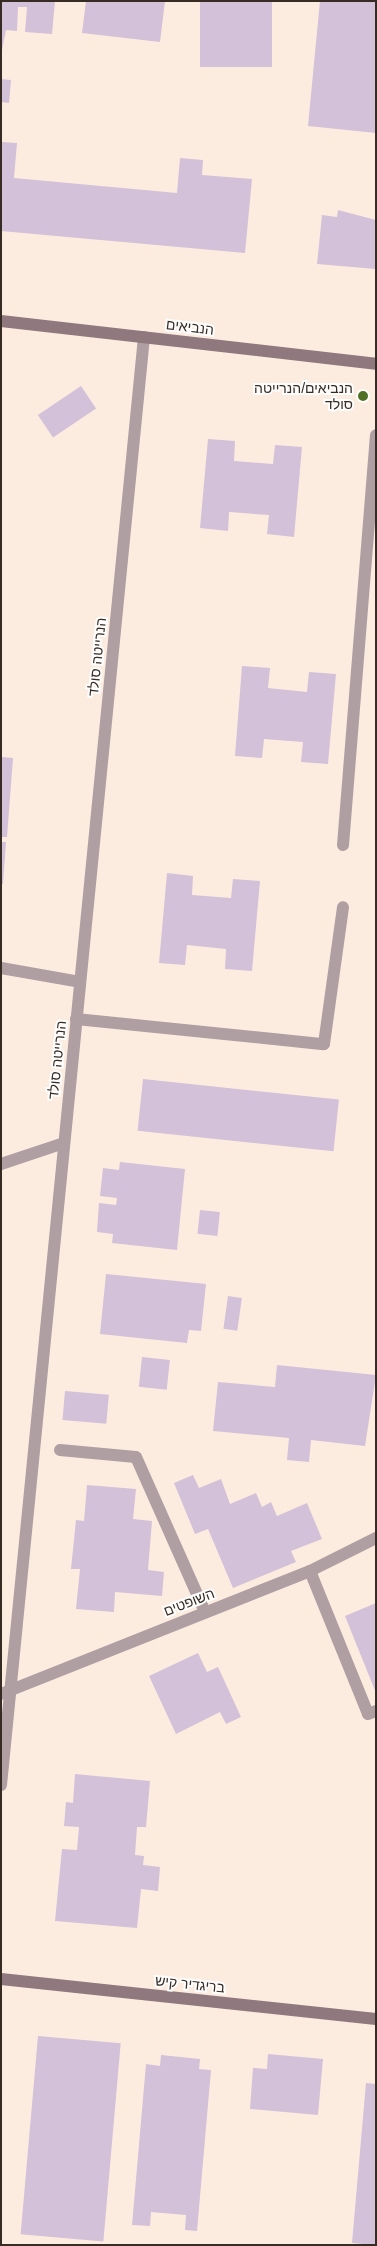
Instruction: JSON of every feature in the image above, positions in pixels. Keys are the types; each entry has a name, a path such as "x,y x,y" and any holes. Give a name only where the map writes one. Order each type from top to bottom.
{"street":[{"name":"הנביאים","path":"1,320 376,364"},
{"name":"הנרייטה סולד","path":"1,1785 6,1692 64,1143 144,337"},
{"path":"343,845 376,435"},
{"path":"76,1019 324,1044 343,907"},
{"path":"1,968 80,982"},
{"path":"1,1164 64,1143"},
{"path":"60,1450 136,1457 205,1612"},
{"name":"השופטים","path":"6,1692 310,1571 376,1538"},
{"path":"310,1571 368,1714 376,1711"},
{"name":"בריגדיר קיש","path":"1,1979 376,2019"}],"building":[{"path":"1,1 55,1 52,34 25,32 27,7 18,7 17,31 6,30 1,55"},
{"path":"86,1 165,1 160,42 82,33"},
{"path":"200,1 272,1 272,67 200,67"},
{"path":"320,1 376,1 376,133 308,126"},
{"path":"1,79 11,80 9,103 1,102"},
{"path":"1,142 17,143 14,178 177,193 180,158 203,160 202,175 252,179 245,253 1,231"},
{"path":"338,210 376,220 376,269 317,264 322,215 337,217"},
{"path":"81,386 96,408 53,437 38,415"},
{"path":"208,439 235,441 234,461 273,464 275,445 302,447 294,537 267,534 269,515 229,512 228,531 200,528"},
{"path":"242,666 270,668 268,688 307,692 309,672 336,674 328,764 301,762 303,742 264,739 262,758 235,756"},
{"path":"1,757 13,758 7,837 1,837"},
{"path":"1,842 6,842 3,884 1,884"},
{"path":"167,873 193,876 192,895 231,898 233,879 260,881 252,971 225,969 226,949 187,945 185,965 159,963"},
{"path":"143,1079 339,1100 333,1151 138,1131"},
{"path":"120,1162 185,1169 177,1250 112,1243 113,1234 97,1232 99,1203 116,1205 117,1198 100,1196 103,1168 119,1170"},
{"path":"200,1210 220,1212 217,1236 197,1234"},
{"path":"106,1274 206,1284 201,1331 189,1330 187,1343 100,1334"},
{"path":"228,1296 242,1298 237,1331 223,1329"},
{"path":"142,1357 170,1360 167,1390 139,1387"},
{"path":"277,1365 376,1375 365,1446 311,1440 309,1462 287,1460 289,1438 213,1431 218,1382 275,1387"},
{"path":"65,1391 109,1395 106,1424 62,1420"},
{"path":"193,1475 199,1488 221,1479 230,1504 256,1493 262,1507 271,1502 277,1516 307,1503 322,1539 291,1551 296,1562 233,1588 208,1529 195,1534 174,1483"},
{"path":"87,1485 136,1489 133,1519 152,1521 148,1570 164,1572 162,1596 115,1592 114,1612 76,1609 80,1569 71,1569 76,1520 84,1521"},
{"path":"376,1603 376,1693 345,1616"},
{"path":"198,1653 207,1672 218,1667 241,1717 226,1724 220,1712 176,1734 149,1676"},
{"path":"75,1774 150,1781 146,1827 137,1827 135,1855 144,1856 143,1865 160,1867 158,1891 141,1889 137,1928 55,1921 62,1849 77,1850 79,1827 64,1826 66,1802 73,1803"},
{"path":"38,2036 121,2043 103,2241 21,2234"},
{"path":"268,2054 323,2059 318,2115 250,2109 253,2068 267,2069"},
{"path":"161,2055 200,2059 199,2069 211,2070 197,2231 185,2230 186,2215 151,2212 150,2226 132,2225 146,2064 160,2066"},
{"path":"366,2083 376,2084 376,2245 352,2243"}],"place":[{"name":"הנביאים/הנרייטה סולד","path":"363,396"}]}
